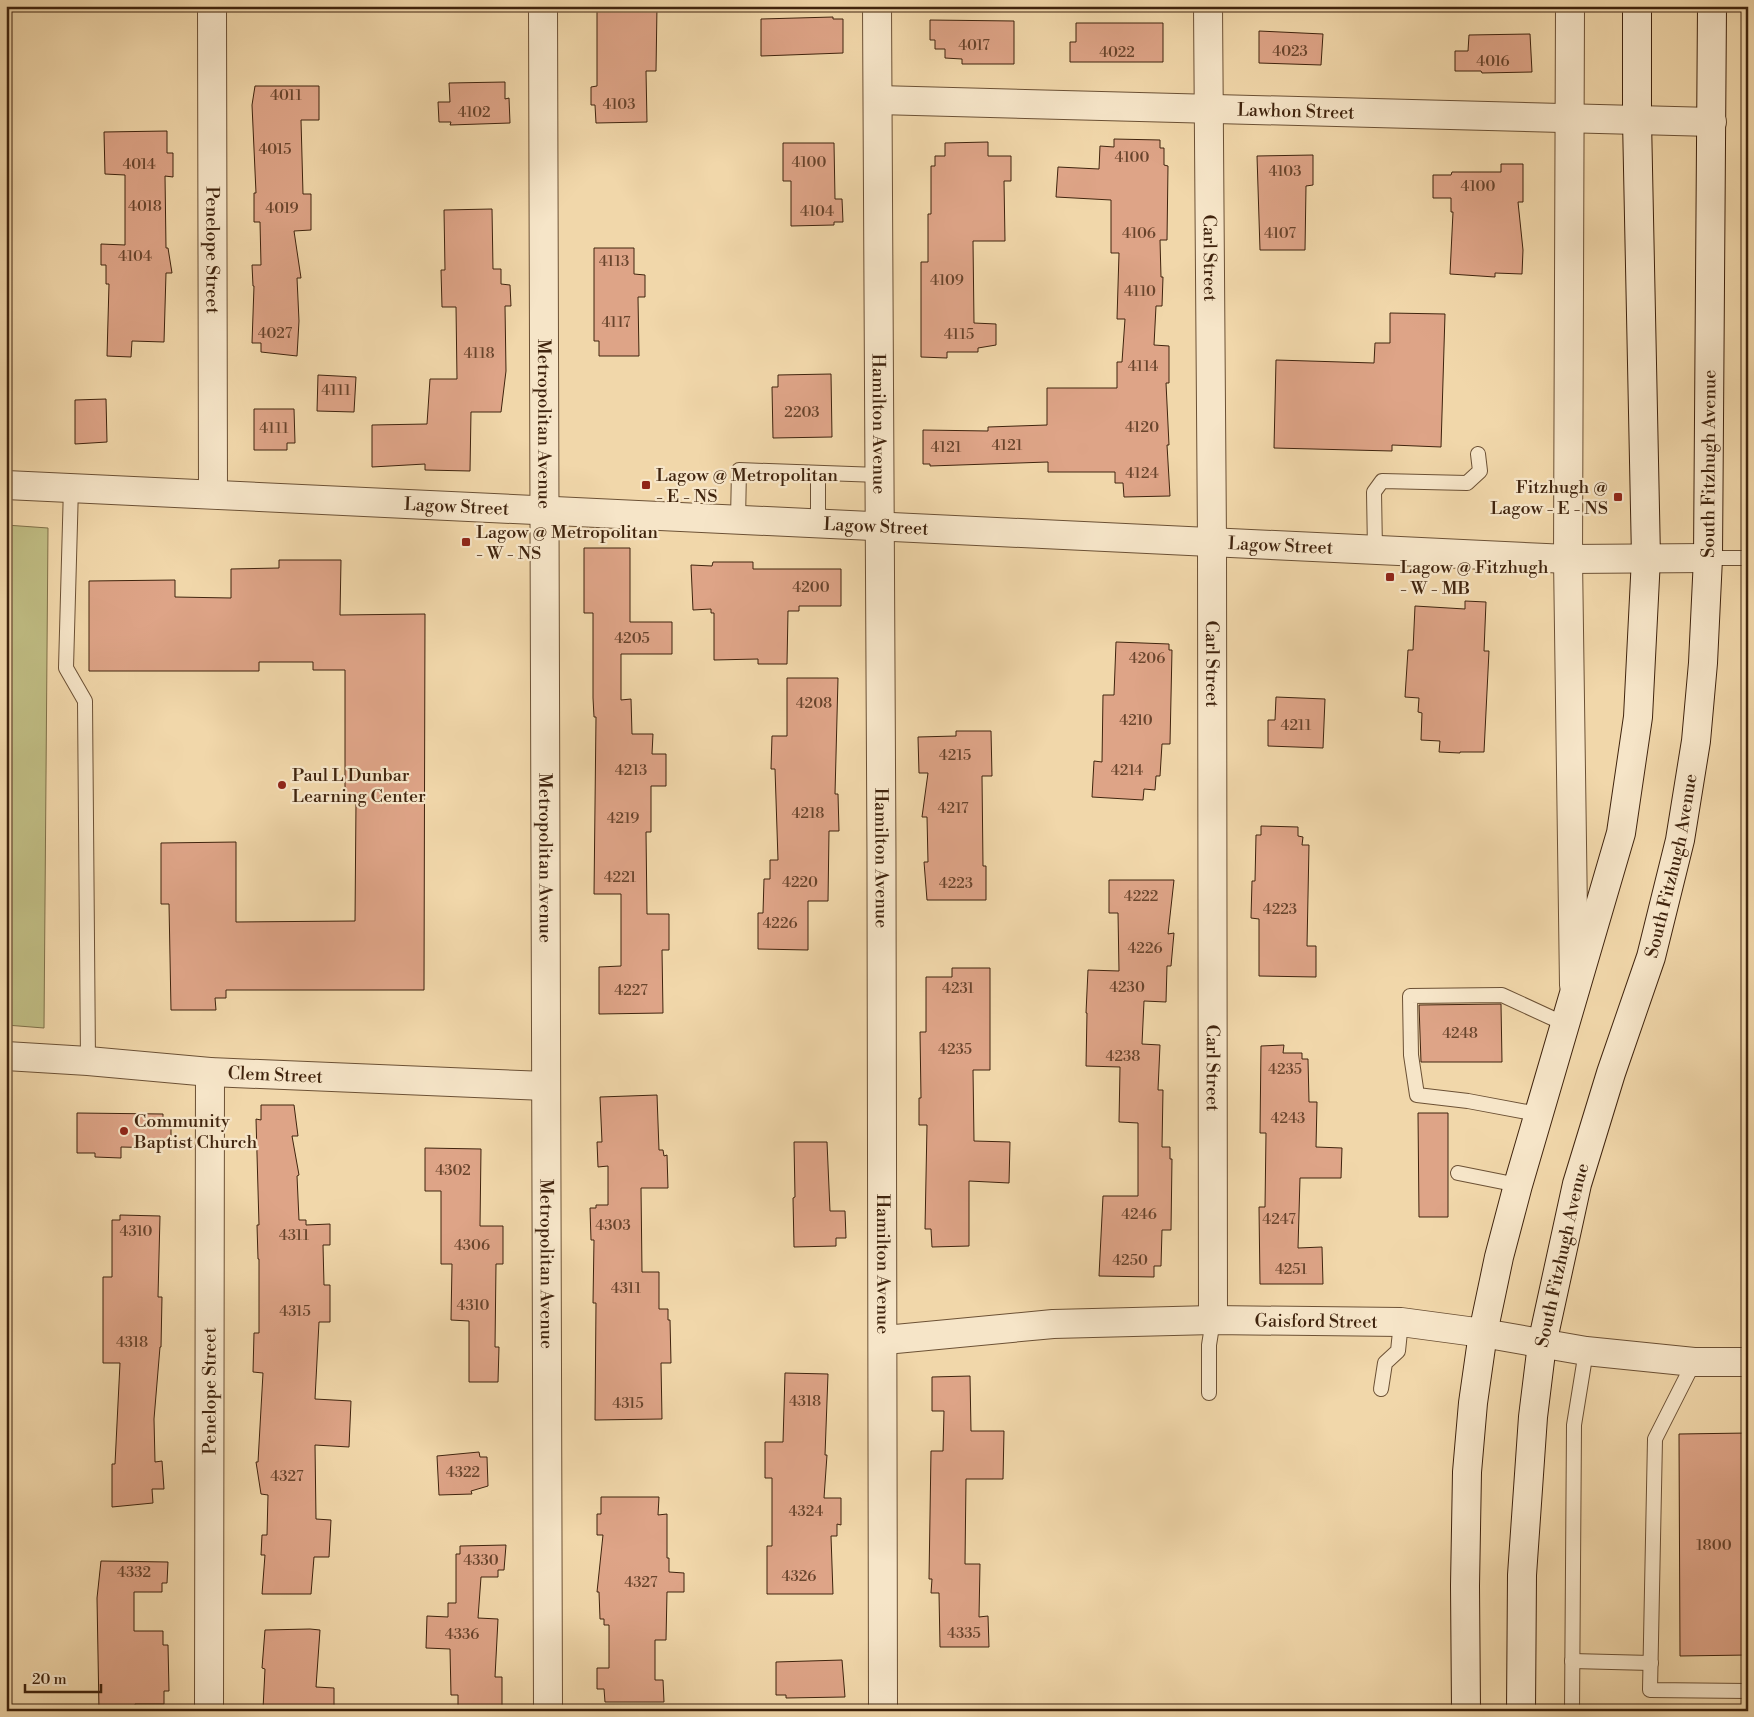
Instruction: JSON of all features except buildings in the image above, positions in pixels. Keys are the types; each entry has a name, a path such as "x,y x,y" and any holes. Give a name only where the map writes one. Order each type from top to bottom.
{"street":[{"name":"Penelope Street","path":"212,6 213,494"},
{"name":"Metropolitan Avenue","path":"543,6 548,1711"},
{"name":"Hamilton Avenue","path":"878,6 879,526 885,1340 883,1711"},
{"name":"Carl Street","path":"1208,6 1212,543 1213,1320"},
{"path":"1570,6 1568,559 1574,993"},
{"path":"1466,1711 1465,1586 1467,1472 1473,1403 1483,1333 1499,1257 1518,1185 1621,833 1638,716 1646,558 1637,120 1637,6"},
{"name":"South Fitzhugh Avenue","path":"1521,1711 1522,1575 1533,1417 1542,1344 1577,1184 1611,1073 1651,957 1680,840 1696,741 1703,663 1708,558 1712,6"},
{"name":"Lawhon Street","path":"878,100 1712,122"},
{"name":"Lagow Street","path":"6,484 1568,559 1708,558"},
{"name":"Clem Street","path":"6,1056 210,1072 546,1086"},
{"name":"Penelope Street","path":"209,1711 210,1072"},
{"name":"Gaisford Street","path":"885,1340 1053,1324 1213,1320 1401,1322 1483,1333 1586,1351 1694,1362 1748,1362"}],"lane":[{"path":"1375,550 1374,492 1382,481 1467,484 1480,471 1478,454"},
{"path":"738,520 739,470 879,475"},
{"path":"818,473 818,524"},
{"path":"71,487 66,668 85,700 88,1061"},
{"name":"Lagow Street","path":"1708,558 1748,558"},
{"path":"1538,1114 1468,1101 1417,1096 1411,1055 1410,996 1502,994 1566,1024"},
{"path":"1458,1173 1518,1185"},
{"path":"1209,1393 1209,1345 1213,1320"},
{"path":"1381,1389 1385,1363 1398,1351 1401,1322"},
{"path":"1572,1711 1574,1425 1586,1351"},
{"path":"1694,1362 1655,1439 1650,1690 1748,1691"},
{"path":"1572,1662 1651,1663"}],"shaded area":[{"path":"6,525 48,528 44,1028 6,1025"}],"place":[{"name":"Lagow @ Metropolitan - E - NS","path":"646,485"},
{"name":"Fitzhugh @ Lagow - E - NS","path":"1618,497"},
{"name":"Lagow @ Metropolitan - W - NS","path":"466,542"},
{"name":"Lagow @ Fitzhugh - W - MB","path":"1390,577"},
{"name":"Paul L Dunbar Learning Center","path":"282,785"},
{"name":"Community Baptist Church","path":"124,1131"}]}
